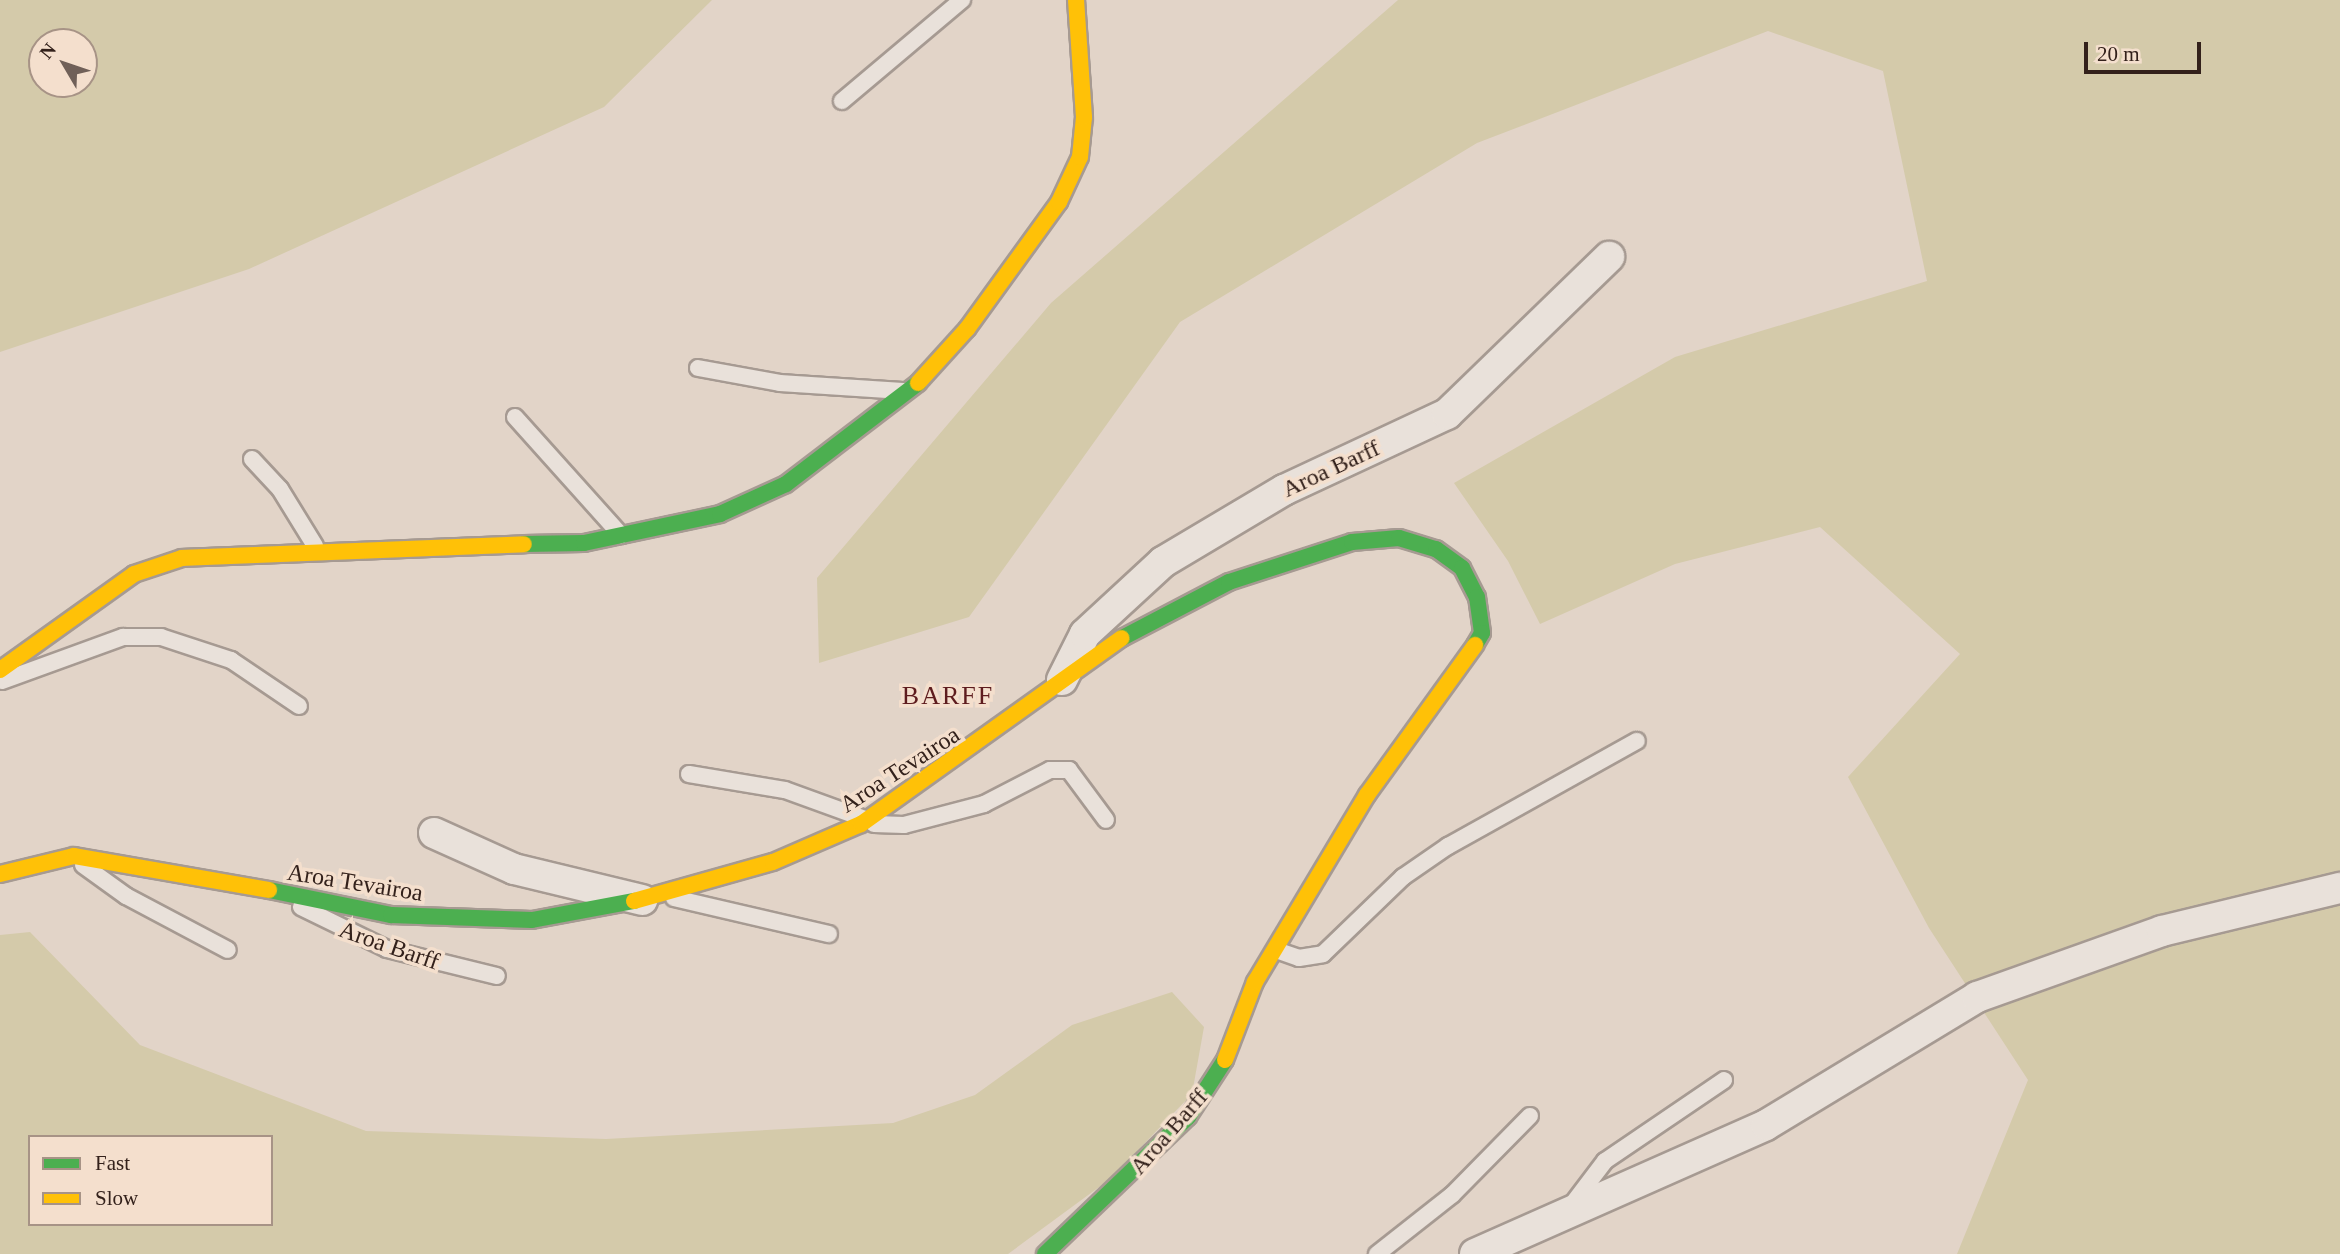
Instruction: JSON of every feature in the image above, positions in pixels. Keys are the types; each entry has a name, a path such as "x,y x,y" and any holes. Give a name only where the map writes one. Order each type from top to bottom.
{"street":[{"path":"0,670 134,574 209,553 317,548 584,544 720,513 786,484 909,393 1021,255 1059,202 1080,157 1084,117 1076,0"},
{"name":"Aroa Barff","path":"1060,683 1085,634 1163,562 1284,490 1447,414 1479,390 1609,257"},
{"name":"Aroa Tevairoa","path":"0,874 74,856 156,866 289,896 391,915 470,921 533,920 652,897 773,862 864,822 1161,615 1294,557 1399,538 1436,549 1462,568 1477,597 1482,633 1464,666 1396,748 1255,982"},
{"path":"434,833 514,869 652,897"},
{"path":"1475,1254 1776,1119 1977,997 2162,931 2340,888"},
{"name":"Aroa Barff","path":"1045,1254 1188,1117 1227,1058 1255,982"}],"lane":[{"path":"842,101 962,0"},
{"path":"698,368 780,383 909,393"},
{"path":"515,416 622,537"},
{"path":"252,458 281,489 317,548"},
{"path":"0,681 123,637 160,637 231,660 299,706"},
{"path":"1276,950 1299,958 1323,954 1403,877 1448,846 1637,741"},
{"path":"689,774 785,790 864,822 904,825 984,804 1050,771 1069,770 1106,820"},
{"path":"74,856 126,897 228,950"},
{"name":"Aroa Barff","path":"289,896 350,935 418,959 498,976"},
{"path":"652,897 829,934"},
{"path":"1567,1211 1605,1161 1724,1080"},
{"path":"1377,1254 1452,1195 1530,1116"}],"shaded area":[{"path":"0,0 712,0 604,107 249,269 0,352"},
{"path":"1398,0 2340,0 2340,1254 1957,1254 2028,1080 1929,928 1848,777 1960,654 1820,527 1675,564 1540,624 1508,561 1454,483 1675,357 1927,281 1883,71 1768,31 1477,143 1180,322 969,617 819,663 817,578 1051,303"},
{"path":"30,932 140,1045 366,1131 606,1139 893,1123 975,1095 1072,1025 1172,992 1204,1027 1192,1094 1110,1179 1008,1254 0,1254 0,935"}],"traffic: fast":[{"path":"524,544 584,543 720,514 786,484 918,383"},
{"path":"1122,638 1229,582 1352,542 1399,538 1436,549 1462,568 1477,597 1482,633 1475,645"},
{"path":"269,890 391,915 532,920 634,901"},
{"path":"1045,1254 1188,1117 1225,1060"}],"traffic: slow":[{"path":"918,383 967,329 1059,202 1080,157 1084,117 1076,0"},
{"path":"0,670 134,574 182,558 524,544"},
{"path":"634,901 773,862 861,824 1122,638"},
{"path":"1225,1060 1255,982 1367,795 1475,645"},
{"path":"0,874 74,856 269,890"}],"district":[{"name":"BARFF","path":"948,696"}]}
